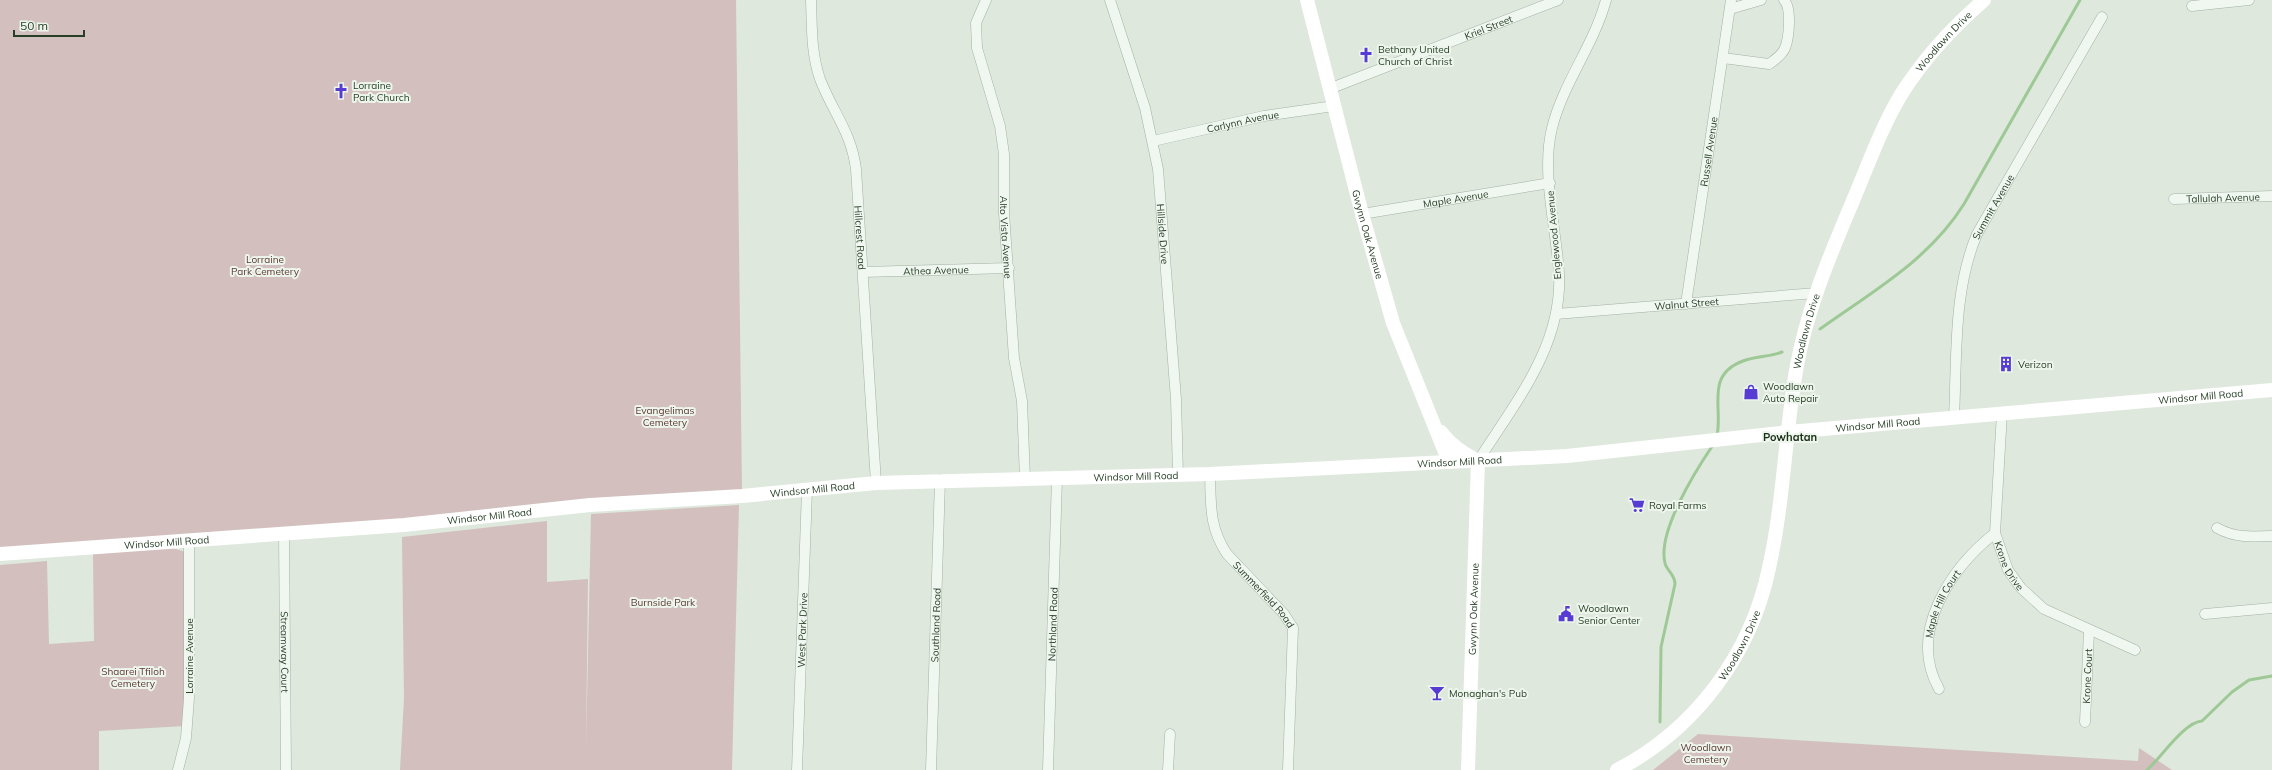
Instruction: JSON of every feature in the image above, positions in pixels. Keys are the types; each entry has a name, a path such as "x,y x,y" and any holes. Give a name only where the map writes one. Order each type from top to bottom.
{"main road":[{"name":"Gwynn Oak Avenue","path":"1307,0 1362,214 1393,323 1449,462"},
{"name":"Woodlawn Drive","path":"1617,770 1659,744 1695,712 1728,669 1742,645 1761,600 1769,568 1797,366 1816,293 1829,258 1882,132 1902,94 1935,47 1960,21 1984,0"},
{"name":"Windsor Mill Road","path":"0,554 404,525 590,506 807,490 876,483 940,480 1210,474 1567,456 1789,432 2272,390"},
{"path":"1433,422 1451,444 1461,452 1478,461"},
{"name":"Gwynn Oak Avenue","path":"1470,767 1478,461"}],"street":[{"name":"Hillcrest Road","path":"812,0 812,41 818,70 827,96 848,134 854,152 864,272 876,483"},
{"name":"Alto Vista Avenue","path":"986,0 976,23 976,41 1000,126 1004,154 1004,213 1009,268 1014,358 1022,401 1025,479"},
{"name":"Hillside Drive","path":"1110,0 1145,108 1153,141 1162,200 1176,399 1178,475"},
{"name":"Kriel Street","path":"1330,89 1558,0"},
{"name":"Englewood Avenue","path":"1478,461 1536,370 1544,352 1556,314 1559,274 1550,183 1549,160 1552,128 1568,87 1600,20 1606,0"},
{"path":"1731,5 1761,0"},
{"path":"1723,58 1769,64 1778,58 1785,49 1790,10 1784,0"},
{"path":"2192,6 2249,0"},
{"name":"Russell Avenue","path":"1686,304 1731,5"},
{"name":"Summit Avenue","path":"1954,418 1959,298 1967,257 1977,234 2102,17"},
{"name":"Carlynn Avenue","path":"1153,141 1264,116 1334,106"},
{"name":"Maple Avenue","path":"1362,214 1550,183"},
{"name":"Tallulah Avenue","path":"2174,199 2272,196"},
{"name":"Athea Avenue","path":"864,272 1009,268"},
{"name":"Walnut Street","path":"1556,314 1816,293"},
{"name":"Krone Drive","path":"2002,413 1995,533 2008,570 2021,588 2044,609 2135,650"},
{"name":"Summerfield Road","path":"1210,474 1212,519 1219,542 1227,554 1284,614 1293,628 1288,770"},
{"name":"Northland Road","path":"1048,770 1057,478"},
{"name":"Southland Road","path":"931,770 940,480"},
{"name":"West Park Drive","path":"797,770 807,490"},
{"path":"2216,528 2227,534 2239,537 2272,536"},
{"name":"Maple Hill Court","path":"1939,689 1930,666 1928,651 1928,637 1937,604 1946,588 1967,558 1995,533"},
{"name":"Streamway Court","path":"284,534 286,770"},
{"name":"Lorraine Avenue","path":"178,770 186,738 189,698 189,540"},
{"path":"2204,614 2272,608"},
{"name":"Krone Court","path":"2086,722 2089,630"},
{"path":"1168,770 1170,734"}],"green space":[{"name":"Lorraine Park Cemetery","path":"0,0 736,0 742,491 404,520 0,549"},
{"name":"Burnside Park","path":"739,505 732,770 400,770 404,699 402,537 547,521 547,582 588,579 586,749 591,514"},
{"name":"Shaarei Tfiloh Cemetery","path":"173,548 185,552 186,697 184,726 99,731 99,770 0,770 0,565 47,561 49,644 94,641 93,554"},
{"name":"Woodlawn Cemetery","path":"1698,734 2138,761 2139,748 2172,770 1653,770"}],"waterway":[{"path":"1820,329 1880,288 1899,273 1934,242 1950,224 1964,204 2080,0"},
{"path":"1717,436 1718,393 1720,383 1724,375 1731,367 1743,361 1782,352"},
{"path":"1660,722 1661,647 1675,584 1674,577 1665,563 1664,550 1672,519 1688,485 1713,445"},
{"path":"2147,770 2180,734 2188,727 2202,721 2232,692 2249,680 2272,676"}],"place":[{"name":"Bethany United Church of Christ","path":"1366,55"},
{"name":"Lorraine Park Church","path":"341,91"},
{"name":"Verizon","path":"2006,364"},
{"name":"Woodlawn Auto Repair","path":"1751,392"},
{"name":"Royal Farms","path":"1637,505"},
{"name":"Woodlawn Senior Center","path":"1566,614"},
{"name":"Monaghan's Pub","path":"1437,693"}],"district":[{"name":"Powhatan","path":"1790,437"}],"park label":[{"name":"Evangelimas Cemetery","path":"665,416"}]}
